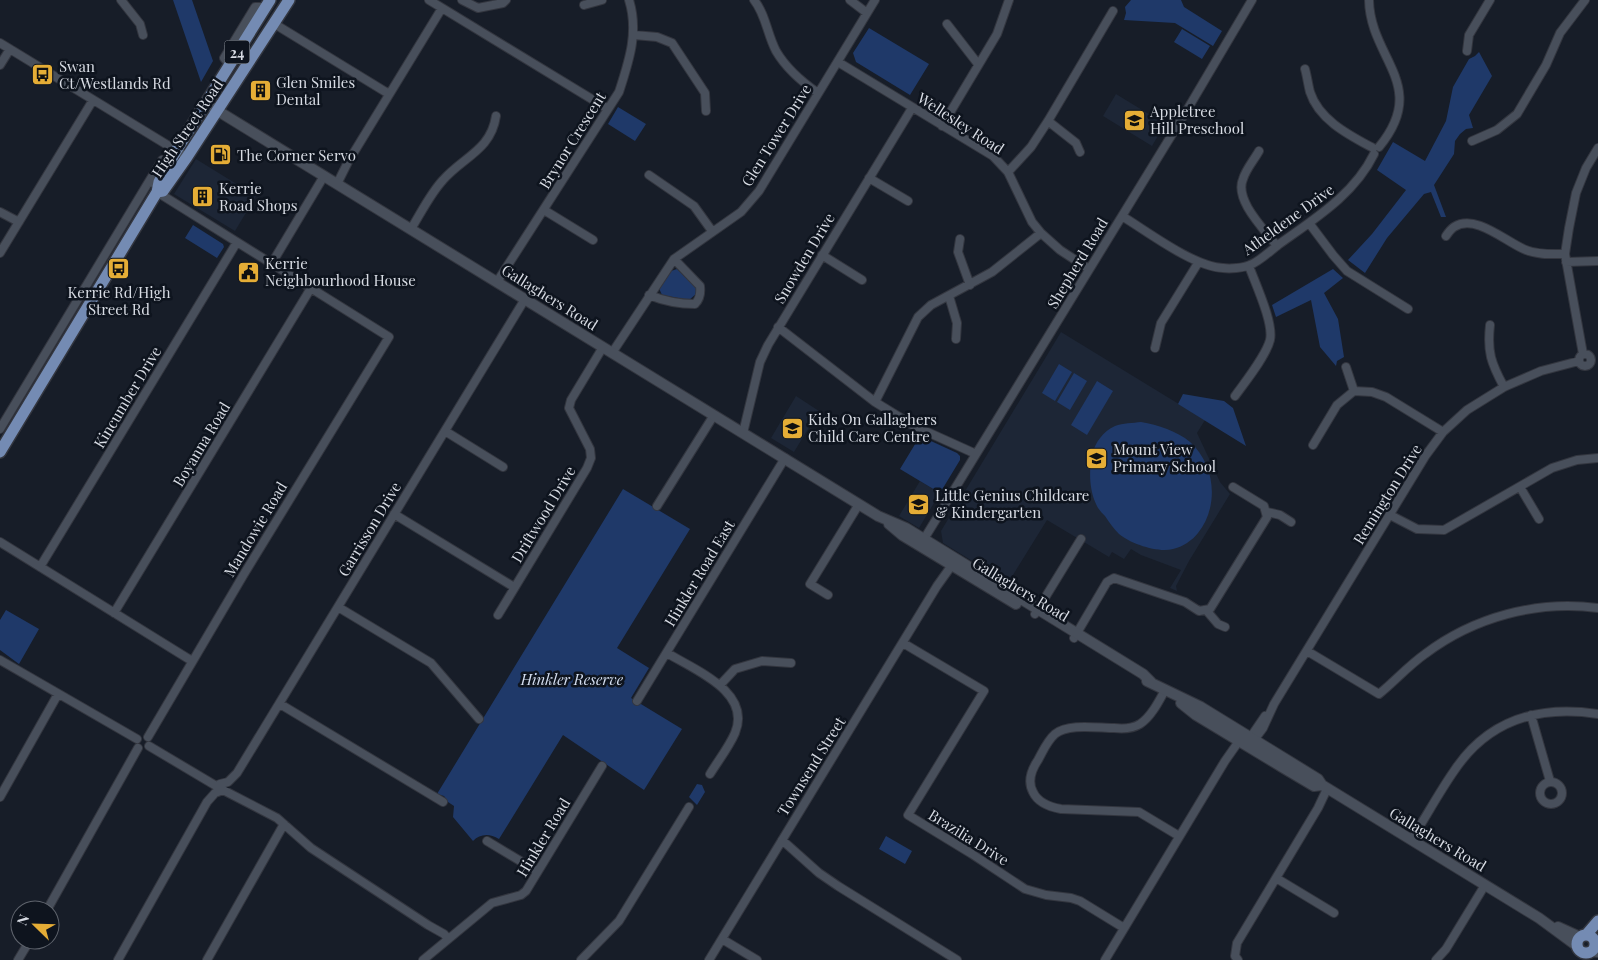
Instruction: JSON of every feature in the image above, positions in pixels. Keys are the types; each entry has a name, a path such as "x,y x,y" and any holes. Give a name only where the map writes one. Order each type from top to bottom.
{"main road":[{"name":"High Street Road","path":"155,186 163,191 288,0"},
{"name":"High Street Road","path":"0,452 7,422 267,4"},
{"path":"1588,946 1598,921"},
{"path":"1572,960 1588,946 1598,927"}],"street":[{"path":"121,0 140,24 143,35"},
{"path":"429,0 608,109"},
{"path":"462,0 478,8 503,3 506,0"},
{"path":"584,5 602,0"},
{"name":"Brynor Crescent","path":"497,282 619,92 634,35 629,0"},
{"path":"754,0 761,8 776,51 796,76 818,93"},
{"path":"850,0 868,12"},
{"name":"Glen Tower Drive","path":"608,350 674,259 741,212 759,191 874,0"},
{"path":"942,126 997,34 1009,0"},
{"name":"Shepherd Road","path":"922,542 1252,0"},
{"name":"Atheldene Drive","path":"1122,216 1198,263 1223,268 1248,266 1309,224 1340,199 1356,184 1369,166 1375,150 1389,134 1395,123 1399,108 1399,90 1394,72 1370,21 1369,0"},
{"path":"1472,141 1497,130 1517,114 1546,65 1560,33 1585,0"},
{"path":"1467,51 1469,35 1487,1"},
{"path":"272,264 348,162 442,8"},
{"path":"1008,172 1031,147 1048,122 1113,11"},
{"path":"273,23 389,94"},
{"path":"947,24 978,64"},
{"path":"634,35 658,37 672,43 705,93 706,111"},
{"path":"0,43 187,157"},
{"path":"0,65 10,49"},
{"name":"Wellesley Road","path":"838,62 993,156 1008,172 1032,222 1041,233 1060,250 1089,269"},
{"path":"1305,68 1310,92 1324,116 1375,150"},
{"path":"0,253 93,100"},
{"name":"Gallaghers Road","path":"205,103 1075,636 1143,674 1152,682 1193,708 1318,779 1327,788 1411,840 1588,946"},
{"name":"Snowden Drive","path":"744,433 760,362 768,345 912,108"},
{"path":"411,229 444,179 478,152 494,130 496,116"},
{"path":"1048,122 1076,143 1080,152"},
{"path":"1595,359 1589,355 1581,358 1566,258 1568,228 1576,192 1586,168 1598,148"},
{"path":"1259,151 1242,179 1240,192 1246,206 1277,246"},
{"path":"162,160 155,186 237,242 311,288"},
{"path":"649,175 694,206 712,231"},
{"path":"869,178 908,201"},
{"path":"544,210 593,240"},
{"path":"0,212 19,222"},
{"path":"1309,224 1332,255 1348,271 1408,309"},
{"path":"1446,236 1454,227 1462,224 1471,224 1487,228 1526,251 1598,261"},
{"path":"875,402 918,317 931,305 970,285 1004,264 1041,233"},
{"path":"960,239 958,252 970,285"},
{"name":"Kincumber Drive","path":"40,567 237,242"},
{"path":"822,255 862,280"},
{"path":"649,295 662,300 689,304 695,304 699,299 700,286 674,259"},
{"path":"1155,348 1161,322 1198,263"},
{"path":"1235,396 1267,348 1270,338 1270,327 1248,266"},
{"name":"Mandowie Road","path":"149,742 192,661 389,337 311,288"},
{"name":"Boyanna Road","path":"114,614 311,288"},
{"path":"949,296 957,323 956,339"},
{"name":"Garrisson Drive","path":"235,792 233,784 237,773 525,299"},
{"path":"1490,324 1489,340 1492,364 1504,387"},
{"path":"778,327 875,402 914,426 976,454"},
{"name":"Driftwood Drive","path":"498,615 587,468 591,458 590,449 569,408 571,400 608,350"},
{"name":"Remington Drive","path":"1247,740 1274,704 1426,455 1443,432 1467,410 1504,387 1541,371 1581,358"},
{"path":"1346,366 1354,391"},
{"path":"1313,445 1337,406 1354,391 1372,392 1386,397 1443,432"},
{"path":"657,506 714,415"},
{"path":"0,429 7,422"},
{"path":"445,431 503,467"},
{"name":"Hinkler Road East","path":"637,701 785,458"},
{"path":"1390,515 1417,529 1444,530 1552,468 1577,460 1598,458"},
{"path":"1075,636 1108,582 1114,578 1186,602 1199,611 1210,609 1267,517 1264,506 1233,487"},
{"path":"1520,488 1539,519"},
{"path":"828,595 810,584 859,504"},
{"path":"1267,512 1291,522"},
{"path":"394,514 514,587"},
{"path":"1036,612 1081,540"},
{"path":"0,542 192,661"},
{"name":"Gallaghers Road","path":"922,542 950,564 1036,612"},
{"name":"Townsend Street","path":"709,960 950,564"},
{"path":"1307,650 1379,694 1430,650 1448,638 1484,622 1522,611 1548,607 1576,606 1598,608"},
{"path":"338,607 431,662 480,719"},
{"path":"1206,610 1218,624 1224,627"},
{"name":"Brazilia Drive","path":"903,642 984,692 908,815 1025,889 1080,901 1124,928"},
{"path":"667,653 720,685 734,700 739,718 734,734 710,774"},
{"path":"0,660 137,739 142,737 210,782 235,792 284,824 311,848 428,925 446,940"},
{"path":"720,685 735,669 762,661 791,663"},
{"path":"0,796 58,694"},
{"path":"1173,695 1141,723 1130,728 1066,728 1049,741 1031,770 1031,780 1032,791 1038,799 1048,806 1061,809 1139,812 1179,836"},
{"path":"280,704 443,802"},
{"name":"Remington Drive","path":"1247,740 1263,728 1274,704"},
{"path":"1411,840 1454,771 1483,740 1502,726 1531,715 1577,711 1598,714"},
{"path":"1531,715 1550,781"},
{"path":"137,739 136,744 138,748"},
{"path":"1105,960 1225,761 1247,740"},
{"name":"Gallaghers Road","path":"1247,740 1314,786 1327,788"},
{"path":"53,900 138,748 149,742"},
{"name":"Hinkler Road","path":"423,960 492,903 521,895 526,891 602,766"},
{"path":"195,772 252,804"},
{"name":"Garrisson Drive","path":"207,802 237,773"},
{"path":"118,960 207,802 211,790 210,782"},
{"path":"1238,960 1235,956 1237,943 1318,808 1324,802 1327,788"},
{"path":"582,960 619,921 689,807"},
{"path":"207,960 284,824"},
{"path":"782,840 819,873 957,960"},
{"path":"487,842 537,871"},
{"path":"1276,878 1334,912"},
{"path":"1436,960 1446,949 1485,885"},
{"path":"722,939 757,960"}],"shaded area":[{"name":"Appletree Hill Preschool","path":"1116,94 1165,124 1152,146 1103,116"},
{"name":"Kerrie Road Shops","path":"196,159 256,196 235,231 174,194"},
{"name":"Mount View Primary School","path":"1061,332 1205,420 1197,433 1220,482 1230,494 1189,561 1176,586 1177,591 1170,588 1181,570 1141,555 1131,549 1124,559 1112,552 1109,557 1047,520 1008,583 943,543 941,531"},
{"name":"Kids On Gallaghers Child Care Centre","path":"796,396 819,411 794,452 771,438"},
{"name":"Little Genius Childcare & Kindergarten","path":"920,481 940,493 919,528 899,516"}],"green space":[{"path":"173,0 192,0 213,61 201,82"},
{"path":"1131,0 1181,0 1184,7 1222,31 1213,46 1175,23 1124,20 1125,7"},
{"path":"869,28 929,64 910,95 856,62 853,53"},
{"path":"1182,29 1210,46 1202,59 1174,42"},
{"path":"1479,52 1492,76 1469,115 1473,128 1466,129 1455,141 1454,154 1434,185 1446,217 1441,217 1431,192 1424,194 1387,238 1365,273 1348,260 1372,234 1406,190 1377,170 1393,142 1425,161 1446,121 1453,87 1469,59"},
{"path":"618,107 646,124 635,141 608,124"},
{"path":"193,225 223,244 224,247 217,258 185,238"},
{"path":"677,269 696,288 696,294 689,300 662,295 658,286 671,271"},
{"path":"1333,269 1343,278 1324,293 1338,319 1344,357 1337,361 1336,366 1320,347 1311,300 1276,317 1272,305"},
{"path":"1059,364 1072,372 1055,401 1042,393"},
{"path":"1074,373 1087,381 1070,410 1057,402"},
{"path":"1097,381 1113,391 1087,435 1071,425"},
{"path":"1183,394 1224,401 1233,408 1246,446 1178,404"},
{"path":"1141,422 1167,429 1190,442 1199,451 1209,474 1212,486 1212,499 1205,523 1193,538 1184,545 1173,549 1152,549 1124,538 1099,509 1092,492 1090,480 1091,461 1097,442 1107,431 1115,426"},
{"path":"920,436 960,456 960,460 940,493 900,469"},
{"name":"Hinkler Reserve","path":"623,489 690,529 617,648 649,668 631,698 682,729 644,790 563,735 499,839 485,835 473,841 453,817 454,806 444,796 437,794"},
{"path":"6,610 39,629 19,664 0,650 0,620"},
{"path":"697,784 702,785 705,792 697,805 689,797"},
{"path":"886,836 912,851 905,864 879,849"}],"place":[{"name":"Swan Ct/Westlands Rd","path":"43,75"},
{"name":"Glen Smiles Dental","path":"260,91"},
{"name":"Appletree Hill Preschool","path":"1134,120"},
{"name":"The Corner Servo","path":"221,155"},
{"name":"Kerrie Road Shops","path":"203,197"},
{"name":"Kerrie Rd/High Street Rd","path":"119,269"},
{"name":"Kerrie Neighbourhood House","path":"249,272"},
{"name":"Kids On Gallaghers Child Care Centre","path":"792,428"},
{"name":"Mount View Primary School","path":"1097,458"},
{"name":"Little Genius Childcare & Kindergarten","path":"919,504"}]}
